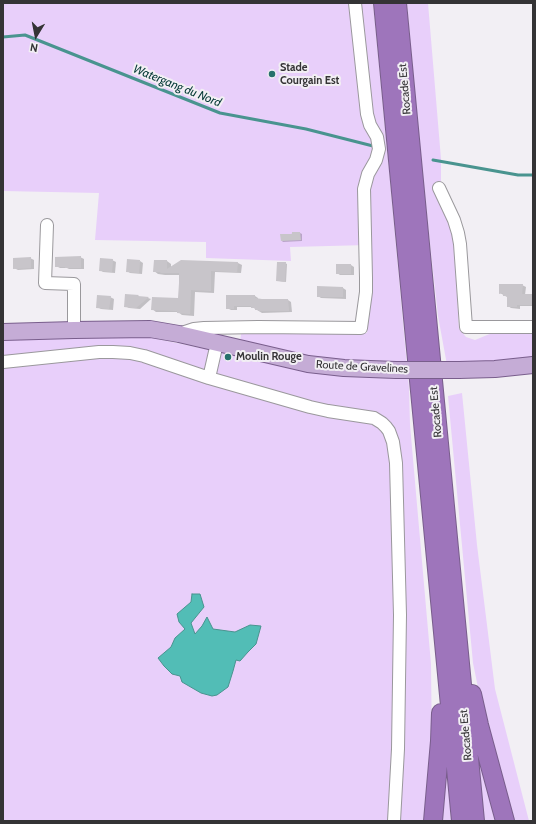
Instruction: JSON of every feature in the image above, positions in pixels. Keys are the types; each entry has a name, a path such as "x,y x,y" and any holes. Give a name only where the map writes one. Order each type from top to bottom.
{"highway":[{"name":"Rocade Est","path":"383,3 461,821"},
{"name":"Rocade Est","path":"397,3 475,821"},
{"path":"453,591 474,704 505,821"},
{"path":"433,821 440,741 441,692 446,667"}],"main road":[{"name":"Route de Gravelines","path":"3,332 157,330 291,360 317,365 357,369 459,370 533,365"}],"street":[{"path":"179,334 194,329 219,328 362,328 366,284 364,189 368,174 376,160 379,149 377,137 370,125 367,114 356,3"},
{"path":"439,188 454,220 458,233 466,327 533,327"},
{"path":"47,225 45,283 74,284 74,330"},
{"path":"209,378 217,343"},
{"path":"3,362 99,352 122,352 144,356 209,378 310,407 374,418 382,423 389,431 394,447 396,463 400,615 398,744 394,821"}],"shaded area":[{"path":"3,3 373,3 409,388 410,425 431,664 432,754 426,821 3,821 3,340 126,335 148,337 238,356 241,334 367,333 369,306 368,245 290,247 291,261 206,258 206,242 95,240 99,193 3,191"},
{"path":"407,3 428,3 441,159 441,204 453,231 459,329 466,337 475,340 497,331 533,332 533,358 447,365 438,316 417,126"},
{"path":"462,393 477,545 495,689 529,821 510,821 485,722 473,663 448,396"},
{"path":"475,727 501,821 484,821"},
{"path":"445,746 451,821 438,821"}],"water":[{"path":"192,594 200,594 204,607 191,623 195,634 207,617 213,629 235,632 250,625 261,626 256,644 240,661 236,660 228,687 217,695 212,696 201,693 182,682 180,676 172,674 158,658 171,647 175,638 185,629 179,622 177,614 191,602"}],"building":[{"path":"292,232 300,232 301,240 281,241 280,234 292,234"},
{"path":"81,256 81,268 55,267 55,257"},
{"path":"31,257 31,268 13,269 13,258"},
{"path":"100,258 113,259 112,272 99,271"},
{"path":"127,259 140,260 139,273 126,272"},
{"path":"154,260 167,260 167,269 181,260 238,262 237,272 211,271 211,291 191,290 190,314 177,313 177,311 151,310 152,297 178,298 179,283 179,273 153,272"},
{"path":"277,262 286,262 285,282 276,281"},
{"path":"336,264 351,264 351,274 336,274"},
{"path":"499,284 523,284 522,294 533,294 533,305 517,305 517,307 507,307 507,296 503,296 503,293 499,294"},
{"path":"317,286 343,287 343,297 317,297"},
{"path":"125,294 149,297 136,308 124,307"},
{"path":"97,295 111,296 109,309 96,308"},
{"path":"226,295 255,295 255,298 262,299 288,299 289,311 258,311 255,310 255,308 251,308 251,306 234,306 234,309 226,309"}],"waterway":[{"name":"Watergang du Nord","path":"3,37 25,35 220,113 306,129 373,146"},
{"name":"Watergang du Nord","path":"433,160 518,175 533,175"}],"place":[{"name":"Stade Courgain Est","path":"272,74"},
{"name":"Moulin Rouge","path":"228,357"}]}
